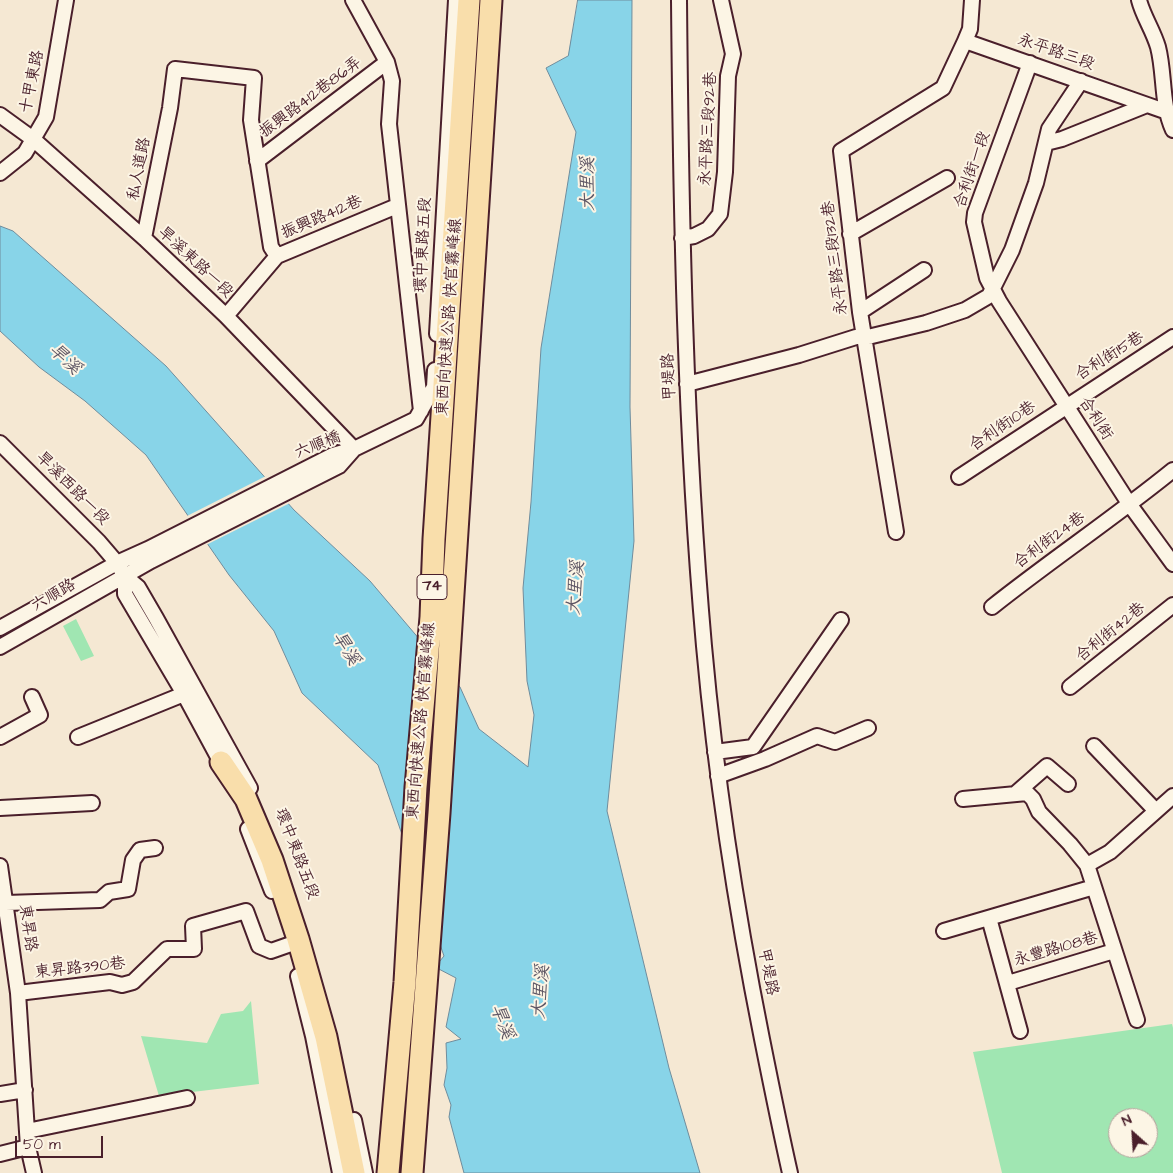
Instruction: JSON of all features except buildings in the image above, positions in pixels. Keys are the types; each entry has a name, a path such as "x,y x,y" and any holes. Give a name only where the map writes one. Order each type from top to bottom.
{"highway":[{"name":"東西向快速公路 快官霧峰線","path":"388,1173 405,982 416,787 431,617 434,539 470,0"},
{"name":"東西向快速公路 快官霧峰線","path":"412,1173 439,813 491,0"},
{"path":"221,762 246,799 272,860 294,941 326,1037 354,1173"}],"street":[{"name":"十甲東路","path":"0,173 25,153 46,117 66,0"},
{"path":"353,0 386,62 392,81 389,124 421,411"},
{"name":"環中東路五段","path":"354,449 416,419 434,387 456,0"},
{"name":"甲堤路","path":"679,0 682,238 687,384 696,549 704,648 718,776 738,911 790,1173"},
{"name":"永平路三段92巷","path":"682,238 694,236 708,229 720,214 725,172 728,76 733,54 721,0"},
{"path":"966,41 970,29 972,0"},
{"path":"1139,0 1158,48 1173,130"},
{"name":"永平路三段","path":"966,41 1170,113"},
{"name":"永平路三段132巷","path":"896,532 863,337 841,150 943,88 966,41"},
{"name":"振興路412巷86弄","path":"257,161 386,62"},
{"name":"合利街一段","path":"993,290 987,278 974,222 975,213 1030,63"},
{"name":"私人道路","path":"144,238 176,69 254,78 251,120 257,161"},
{"path":"687,384 799,355 856,337 926,323 965,310 981,302 993,290 1012,250 1036,183 1049,129 1081,81"},
{"path":"1046,143 1062,139 1147,104"},
{"name":"旱溪東路一段","path":"0,116 33,140 144,238 226,316 354,449"},
{"path":"257,161 271,247 277,256"},
{"path":"850,234 947,178"},
{"name":"振興路412巷","path":"226,316 277,256 397,206"},
{"path":"860,312 924,270"},
{"name":"合利街","path":"993,290 1130,505 1173,564"},
{"name":"合利街15巷","path":"1066,406 1173,337"},
{"name":"合利街10巷","path":"959,477 1066,406"},
{"name":"旱溪西路一段","path":"0,443 99,542 117,563"},
{"name":"六順橋","path":"117,563 333,455 354,449"},
{"name":"六順橋","path":"125,576 339,466 354,449"},
{"name":"合利街24巷","path":"992,607 1033,574 1130,505 1173,470"},
{"name":"環中東路五段","path":"117,563 125,576 138,588 156,618 257,801 288,875 333,1026 365,1173"},
{"name":"六順路","path":"0,628 117,563"},
{"name":"環中東路五段","path":"125,576 125,594 184,694 221,762"},
{"name":"六順路","path":"0,647 125,576"},
{"name":"合利街42巷","path":"1070,688 1173,605"},
{"path":"715,752 753,747 841,620"},
{"path":"78,737 184,694"},
{"path":"0,737 40,715 32,697"},
{"path":"718,776 765,759 817,736 835,742 868,728"},
{"path":"1094,746 1156,811"},
{"path":"963,799 1015,794 1046,766 1068,784"},
{"name":"永豐路108巷","path":"1015,794 1027,794 1033,799 1039,812 1087,865 1137,1020"},
{"path":"1087,865 1110,852 1173,796"},
{"path":"0,808 92,803"},
{"path":"6,903 100,900 109,892 128,889 133,860 140,850 155,848"},
{"name":"東昇路","path":"0,866 18,993 28,1148 34,1173"},
{"path":"944,931 1094,887"},
{"name":"東昇路390巷","path":"18,993 110,982 122,985 133,982 167,949 194,949 193,926 246,911 259,946 271,951 294,941"},
{"name":"永豐路108巷","path":"989,918 1020,1031"},
{"path":"294,941 340,1173"},
{"name":"永豐路108巷","path":"1008,983 1114,951"},
{"path":"0,1094 25,1090"},
{"path":"27,1131 187,1098"},
{"path":"0,1154 28,1148"}],"green space":[{"path":"76,619 94,656 81,661 63,626"},
{"path":"251,1001 259,1084 159,1096 141,1036 207,1043 221,1014 243,1011"},
{"path":"1172,1024 1173,1173 1002,1173 973,1052"}],"water":[{"path":"578,0 632,0 630,407 634,541 607,811 669,1068 700,1173 464,1173 449,1117 451,1105 444,1085 447,1068 446,1043 461,1039 446,1027 456,978 435,967 444,956 378,765 302,693 274,631 229,575 146,455 85,401 39,367 0,331 0,226 13,231 166,366 294,510 370,581 460,687 479,729 528,767 534,715 527,681 523,588 531,502 541,348 576,132 546,68 568,56"}],"pier":[{"path":"266,476 290,503 206,545 185,517"}],"water label":[{"name":"大里溪","path":"589,184"},
{"name":"旱溪","path":"64,360"},
{"name":"大里溪","path":"577,588"},
{"name":"旱溪","path":"345,649"},
{"name":"大里溪","path":"542,992"},
{"name":"旱溪","path":"501,1022"}]}
